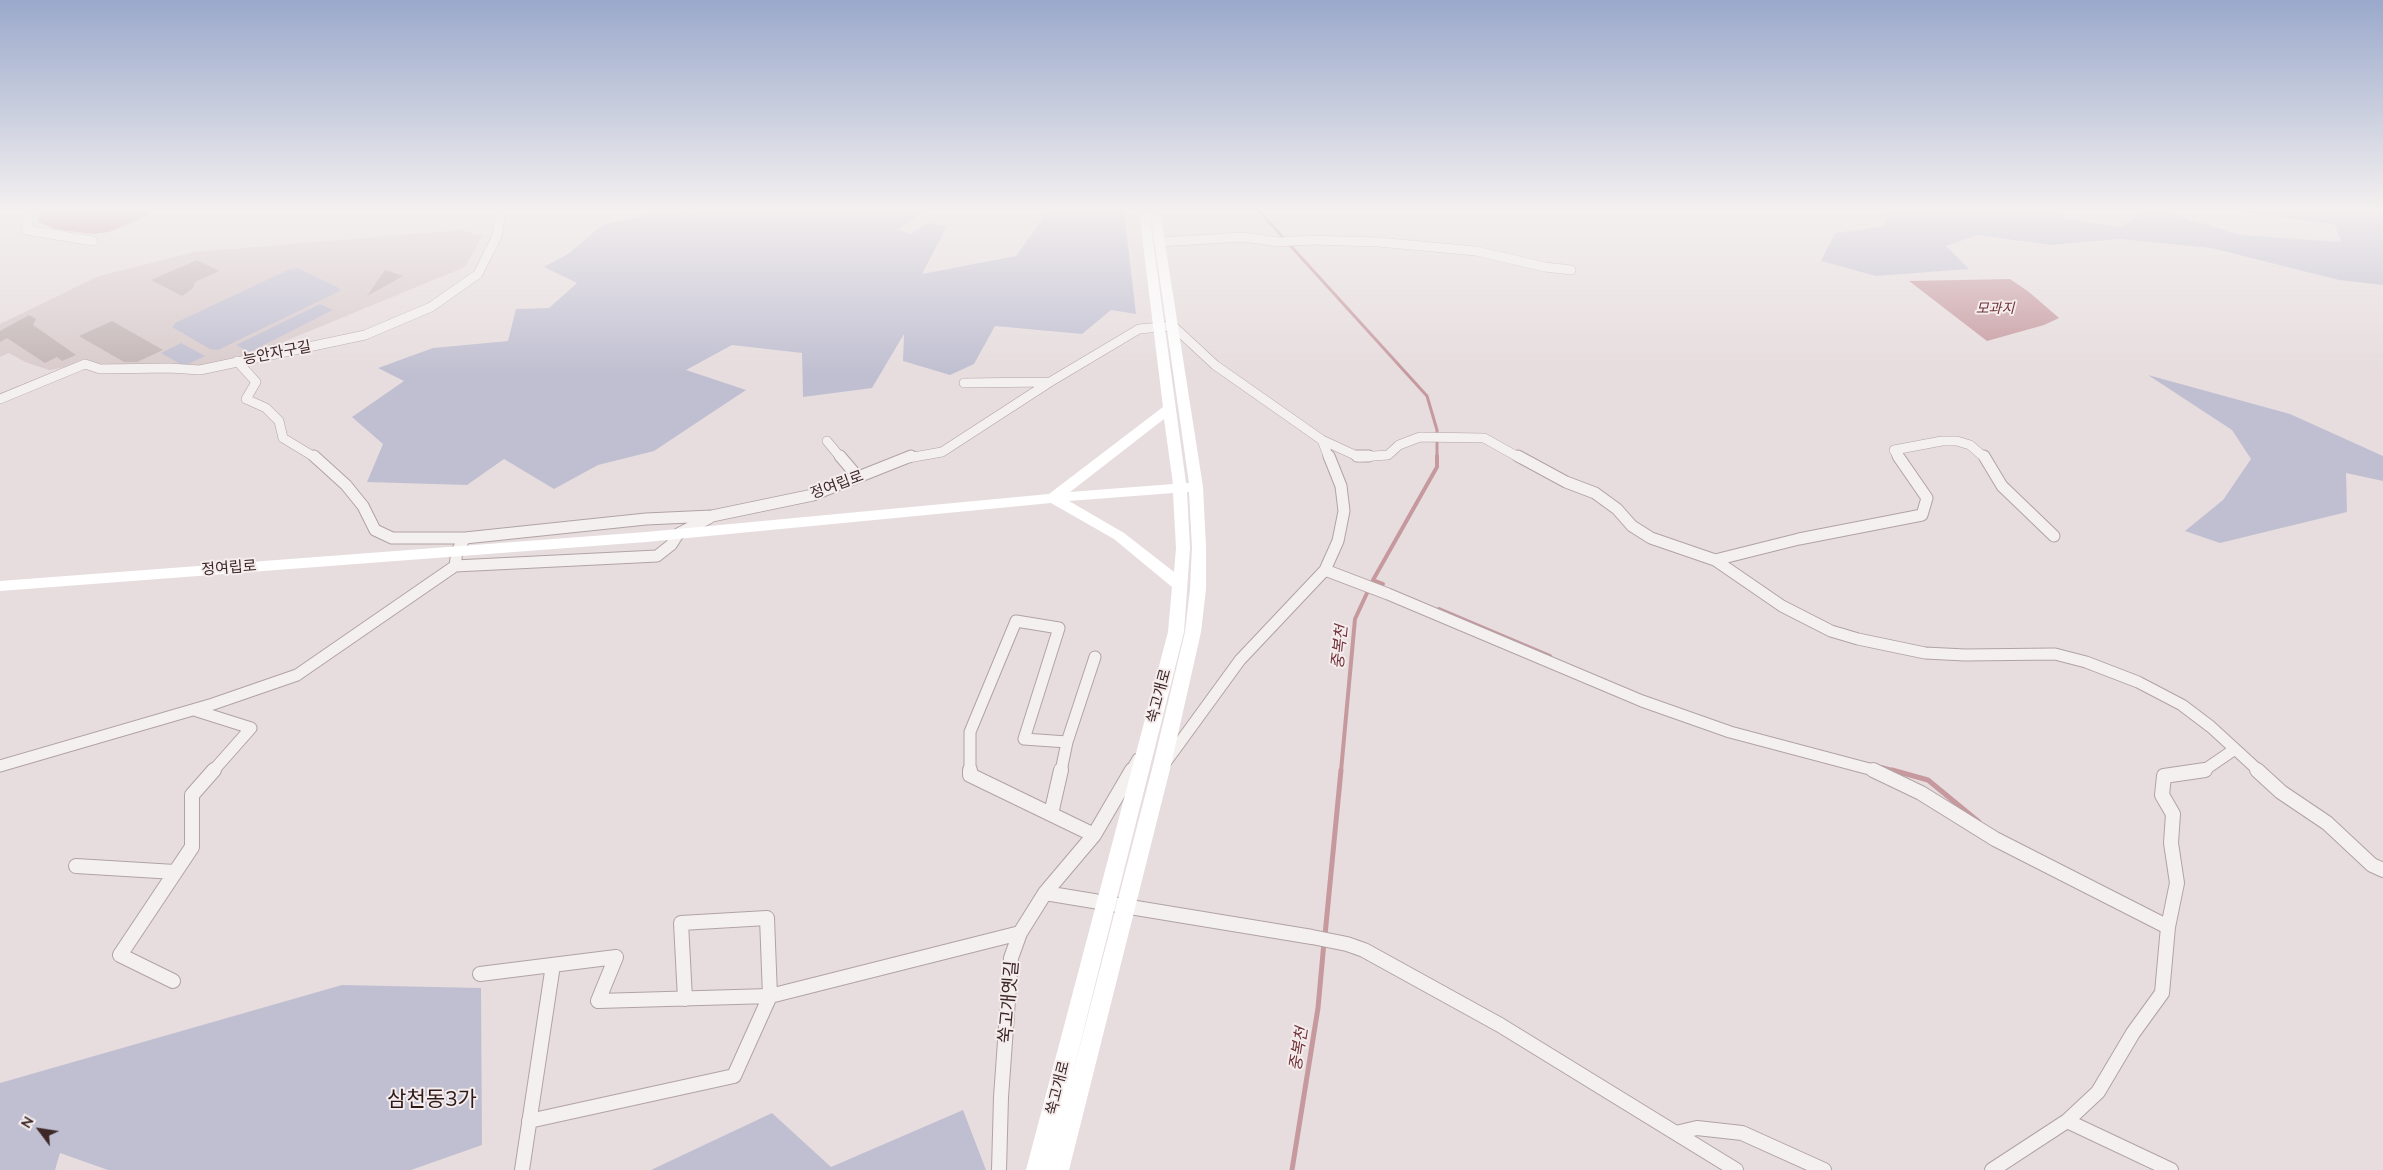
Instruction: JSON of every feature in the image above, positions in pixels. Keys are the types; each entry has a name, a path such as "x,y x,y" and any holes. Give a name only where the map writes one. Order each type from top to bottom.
{"street":[{"name":"능안자구길","path":"0,399 85,364 100,369 169,368 200,370 365,335 382,326 431,307 448,297 478,274 482,266"},
{"name":"쑥고개로","path":"1058,1170 1161,769 1193,632 1199,547 1188,488 1166,326 1154,266"},
{"name":"쑥고개로","path":"1037,1170 1176,632 1188,488 1169,409 1162,266"},
{"path":"1539,266 1571,270"},
{"name":"정여립로","path":"237,361 256,382 246,399 266,408 279,421 283,438 314,456 346,485 363,506 375,530 392,538 465,538 646,519 712,516 813,495 914,455 942,452 1050,382 1139,328 1166,326"},
{"path":"1166,326 1215,365 1322,440 1359,457 1388,455 1399,445 1420,437 1484,438 1566,482 1595,493 1617,509 1632,526 1651,538 1714,560 1744,583 1788,610 1831,631 1925,653 1965,655 2055,654 2086,662 2138,682 2182,705 2211,727 2282,792 2327,823 2372,865 2383,870"},
{"path":"964,382 1050,382"},
{"path":"1169,409 1053,498 1119,536 1181,586"},
{"path":"1161,769 1240,660 1325,570 1338,541 1344,511 1341,486 1322,440"},
{"path":"826,441 858,477"},
{"path":"1714,560 1807,538 1922,515 1927,498 1894,450 1942,441 1957,441 1970,445 1984,457 2002,486 2054,536"},
{"name":"정여립로","path":"0,586 678,534 1053,498 1188,488"},
{"path":"0,766 194,710 297,675 455,566 657,556 671,545 678,534 712,516"},
{"path":"455,566 457,551 465,538"},
{"path":"1325,570 1684,717 1730,732 1877,771 1922,793 1995,839 2168,927"},
{"path":"1068,742 1024,739 1059,628 1016,621 970,732 970,775 1094,835"},
{"path":"1051,814 1068,742 1095,657"},
{"path":"173,981 120,955 192,846 192,795 251,728 194,710"},
{"name":"쑥고개옛길","path":"999,1170 1001,1098 1011,958 1020,933 1044,893 1094,835 1146,747"},
{"path":"1992,1170 2067,1121 2098,1092 2133,1033 2162,993 2168,927 2178,883 2171,843 2173,814 2162,795 2164,776 2202,772 2236,749"},
{"path":"76,866 175,872"},
{"path":"1044,893 1312,937 1339,942 1364,950 1500,1025 1736,1170"},
{"path":"530,1121 734,1076 770,996 767,918 681,923 685,999"},
{"path":"480,974 616,957 598,1002 770,996 1020,933"},
{"path":"522,1170 553,965"},
{"path":"2067,1121 2171,1170"},
{"path":"1676,1133 1696,1128 1742,1134 1824,1170"}],"shaded area":[{"path":"140,266 466,266 237,361 195,370 85,364 49,370 25,362 9,353 0,357 0,324 99,276"},
{"path":"926,266 922,274 966,266 1130,266 1136,314 1111,310 1082,334 995,326 974,364 950,375 903,361 904,334 872,388 803,397 802,353 732,345 686,370 746,390 654,451 598,465 554,489 504,459 467,485 367,482 383,444 352,417 404,381 378,368 433,348 508,341 516,309 549,308 577,283 544,267"},
{"path":"1838,266 1966,266 1969,269 1876,276"},
{"path":"2281,266 2383,266 2383,285 2339,280"},
{"path":"298,268 339,288 340,291 218,350 210,349 172,327 175,323 290,269"},
{"path":"320,304 333,310 250,352 236,345"},
{"path":"181,343 205,356 184,366 161,353"},
{"path":"2148,375 2290,414 2383,456 2383,481 2346,473 2347,512 2220,543 2185,531 2223,500 2251,459 2232,430"},
{"path":"342,985 481,988 482,1145 411,1170 108,1170 60,1153 55,1170 0,1170 0,1083"},
{"path":"963,1110 986,1170 651,1170 772,1113 831,1167"}],"water":[{"name":"모과지","path":"2010,279 2029,292 2059,318 2044,325 1987,341 1909,281"}],"building":[{"path":"184,266 208,266 219,271 195,282 193,288 182,296 151,280"},
{"path":"385,270 403,276 367,296"},
{"path":"29,315 36,319 33,325 76,355 62,361 57,357 45,363 7,338 0,342 0,331"},
{"path":"112,321 163,350 137,362 124,362 79,336"}],"waterway":[{"name":"중복천","path":"1309,266 1427,396 1437,430 1437,467 1373,580"},
{"name":"중복천","path":"1341,771 1355,619 1373,580"},
{"path":"1373,580 1383,584"},
{"path":"1439,609 1550,656"},
{"path":"1881,767 1896,771"},
{"name":"중복천","path":"1325,935 1341,770"},
{"path":"1892,770 1928,780 1979,822"},
{"name":"중복천","path":"1292,1170 1318,1008 1324,942"}],"district":[{"name":"삼천동3가","path":"432,1100"}]}
